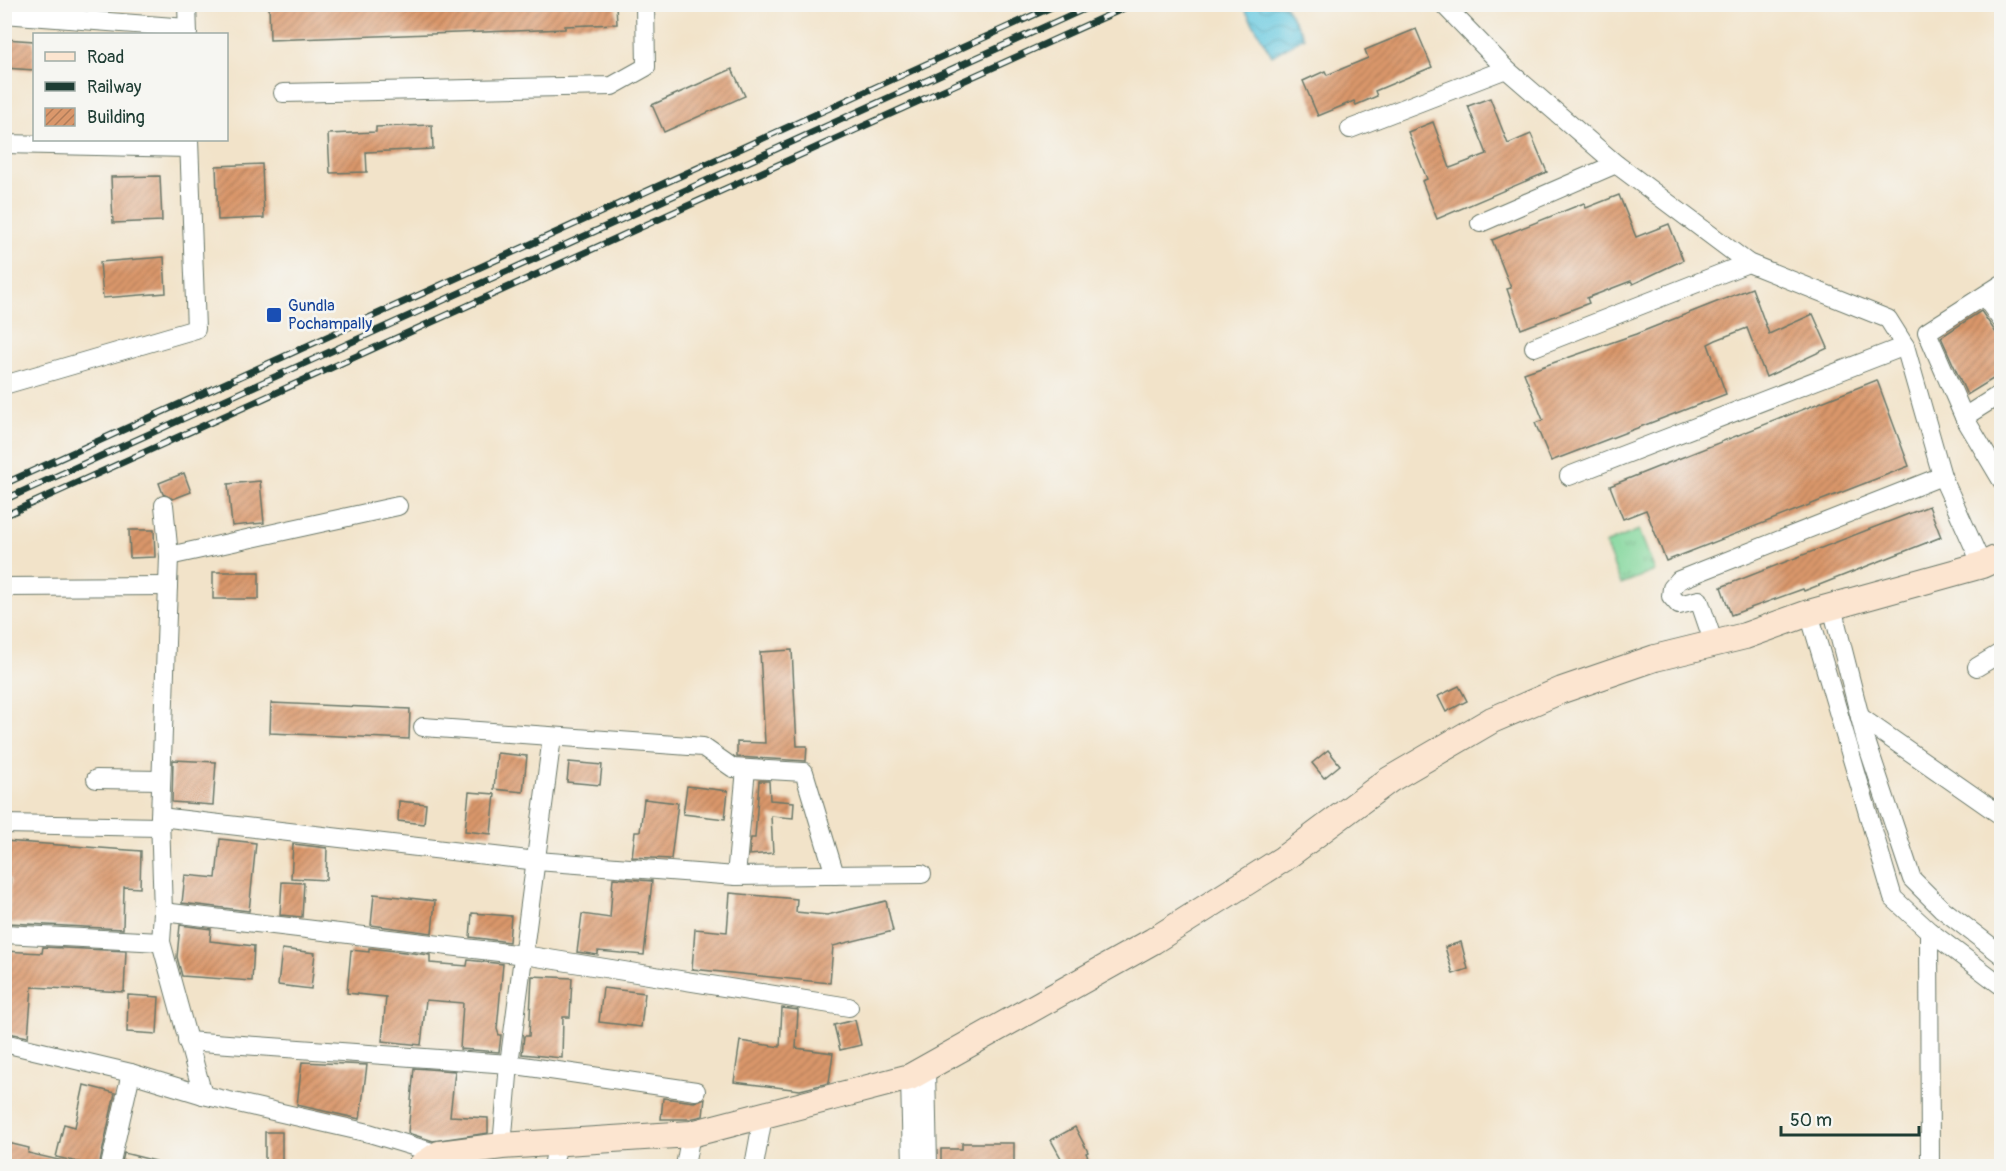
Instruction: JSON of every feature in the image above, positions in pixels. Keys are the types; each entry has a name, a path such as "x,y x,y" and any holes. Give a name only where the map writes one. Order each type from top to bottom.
{"main road":[{"path":"430,1160 502,1146 555,1155 691,1134 763,1117 918,1073 1154,941 1283,858 1389,780 1492,720 1562,690 1655,658 1745,636 1820,610 1992,561"}],"street":[{"path":"4,14 188,31 188,4"},
{"path":"283,93 612,86 646,67 645,4"},
{"path":"1443,4 1506,69 1616,164 1748,262 1881,315 1894,325 1905,346 1942,476 1992,561"},
{"path":"1350,129 1506,69"},
{"path":"4,144 189,144 196,329 4,385"},
{"path":"1480,223 1616,164"},
{"path":"1534,347 1748,262"},
{"path":"2001,284 1927,332 1964,417 2001,481"},
{"path":"1984,296 2001,321"},
{"path":"1569,476 1905,346"},
{"path":"1964,417 2001,393"},
{"path":"1714,644 1700,600 1681,605 1676,604 1671,596 1672,588 1679,580 1942,476"},
{"path":"164,505 169,555 160,822 163,912 161,942 203,1095"},
{"path":"169,555 398,506"},
{"path":"4,587 168,586"},
{"path":"1820,610 1860,717 1912,879 1941,908 2001,955"},
{"path":"1820,610 1893,898 1929,931 2001,986"},
{"path":"1977,668 2001,652"},
{"path":"1860,717 2001,816"},
{"path":"423,728 703,747 732,768 804,772 836,875"},
{"path":"502,1146 509,1064 552,736"},
{"path":"736,876 746,770"},
{"path":"96,779 161,780"},
{"path":"4,824 160,822 537,861 736,876 922,874"},
{"path":"163,912 524,955 849,1007"},
{"path":"1929,931 1929,1167"},
{"path":"4,934 161,942"},
{"path":"188,1041 509,1064 696,1091"},
{"path":"4,1043 131,1073 203,1095 369,1133 430,1160"},
{"path":"110,1167 131,1073"},
{"path":"912,1167 918,1073"},
{"path":"918,1073 928,1167"},
{"path":"754,1167 763,1117"},
{"path":"685,1167 691,1134"}],"green space":[{"path":"1639,530 1655,571 1621,584 1605,544"}],"water":[{"path":"1255,4 1285,5 1304,37 1272,56 1245,10"}],"building":[{"path":"269,4 616,4 617,24 565,26 565,29 270,40"},
{"path":"1416,29 1432,67 1375,91 1377,96 1356,105 1354,101 1318,116 1303,81 1325,71 1327,75 1368,58 1365,50"},
{"path":"4,39 33,41 33,70 4,68"},
{"path":"732,69 745,96 664,132 652,105"},
{"path":"1490,98 1508,144 1531,134 1547,172 1437,219 1422,181 1427,179 1408,132 1433,122 1450,168 1487,154 1468,106"},
{"path":"432,125 433,149 366,152 367,172 330,173 328,134 376,132 376,127"},
{"path":"262,164 264,218 218,220 216,166"},
{"path":"160,176 162,221 113,223 111,177"},
{"path":"1619,195 1636,237 1669,224 1683,260 1633,284 1631,281 1587,298 1589,303 1521,329 1507,289 1511,288 1492,240 1584,203 1586,208"},
{"path":"164,257 166,293 103,298 100,262"},
{"path":"1752,288 1769,334 1813,314 1828,348 1766,377 1747,328 1716,340 1708,344 1726,394 1551,461 1535,423 1543,420 1524,373 1636,334"},
{"path":"1981,311 2001,340 2001,374 1967,395 1941,337"},
{"path":"1877,380 1909,466 1666,561 1646,510 1623,519 1610,486"},
{"path":"184,473 191,492 173,499 163,494 159,483"},
{"path":"260,481 264,523 232,526 228,484"},
{"path":"1929,506 1941,537 1804,591 1803,589 1731,615 1721,587"},
{"path":"129,530 154,530 155,557 130,558"},
{"path":"213,572 259,572 259,599 213,599"},
{"path":"792,650 797,746 807,746 806,761 737,757 737,742 765,743 760,652"},
{"path":"1459,686 1467,701 1446,712 1438,696"},
{"path":"271,703 410,709 409,739 270,733"},
{"path":"1328,750 1340,765 1324,778 1312,763"},
{"path":"497,753 527,756 523,792 494,789"},
{"path":"173,760 216,762 213,805 172,802"},
{"path":"569,762 602,765 600,785 567,782"},
{"path":"759,781 769,781 770,800 794,802 793,818 771,816 773,853 749,855 751,838 755,838"},
{"path":"687,786 728,791 725,819 683,814"},
{"path":"469,792 495,794 491,834 465,831"},
{"path":"644,799 678,803 671,859 632,857 635,832 640,832"},
{"path":"399,801 426,804 424,824 398,821"},
{"path":"220,839 256,843 249,911 182,903 185,875 216,878"},
{"path":"4,841 141,851 140,888 124,887 123,929 9,923 10,879 4,879"},
{"path":"293,844 327,848 326,880 291,878"},
{"path":"613,878 652,881 644,955 598,951 598,955 577,952 582,914 610,918"},
{"path":"282,882 304,883 302,917 280,915"},
{"path":"730,893 797,899 796,912 827,915 886,901 893,931 833,946 830,983 692,969 695,929 727,932"},
{"path":"374,894 435,901 432,933 371,925"},
{"path":"472,913 511,916 509,942 470,937"},
{"path":"180,925 211,929 210,941 254,946 252,981 182,976 177,957"},
{"path":"1461,942 1468,969 1453,974 1445,947"},
{"path":"43,947 126,951 124,992 32,987 28,1037 4,1032 4,951 42,953"},
{"path":"369,948 430,955 430,963 467,966 468,960 503,964 497,1029 501,1035 499,1052 460,1049 463,1003 426,1000 421,1045 382,1041 386,997 347,993 351,950 369,952"},
{"path":"282,949 315,953 311,989 278,985"},
{"path":"532,976 572,978 570,1017 563,1017 562,1058 522,1054 524,1036 529,1036"},
{"path":"603,988 645,993 641,1027 599,1022"},
{"path":"128,995 159,997 157,1034 127,1032"},
{"path":"782,1008 798,1010 796,1048 833,1053 829,1083 800,1090 734,1082 740,1041 780,1047"},
{"path":"855,1020 861,1045 840,1050 834,1025"},
{"path":"302,1062 367,1065 360,1119 297,1105"},
{"path":"414,1068 455,1071 450,1116 488,1118 488,1133 433,1141 408,1133"},
{"path":"84,1085 115,1093 99,1167 56,1157 64,1124 75,1127"},
{"path":"663,1098 694,1102 705,1098 703,1116 689,1119 661,1119"},
{"path":"1075,1127 1093,1167 1066,1167 1051,1140"},
{"path":"265,1132 282,1132 282,1167 265,1167"},
{"path":"4,1142 29,1148 28,1153 63,1161 62,1167 4,1167"},
{"path":"962,1143 1014,1143 1014,1167 941,1167 941,1149 962,1149"},
{"path":"124,1153 156,1161 156,1167 121,1167"}],"railway":[{"path":"4,484 1058,4"},
{"path":"4,500 1095,4"},
{"path":"4,516 1133,4"}],"place":[{"name":"Gundla Pochampally","path":"274,315"}]}
